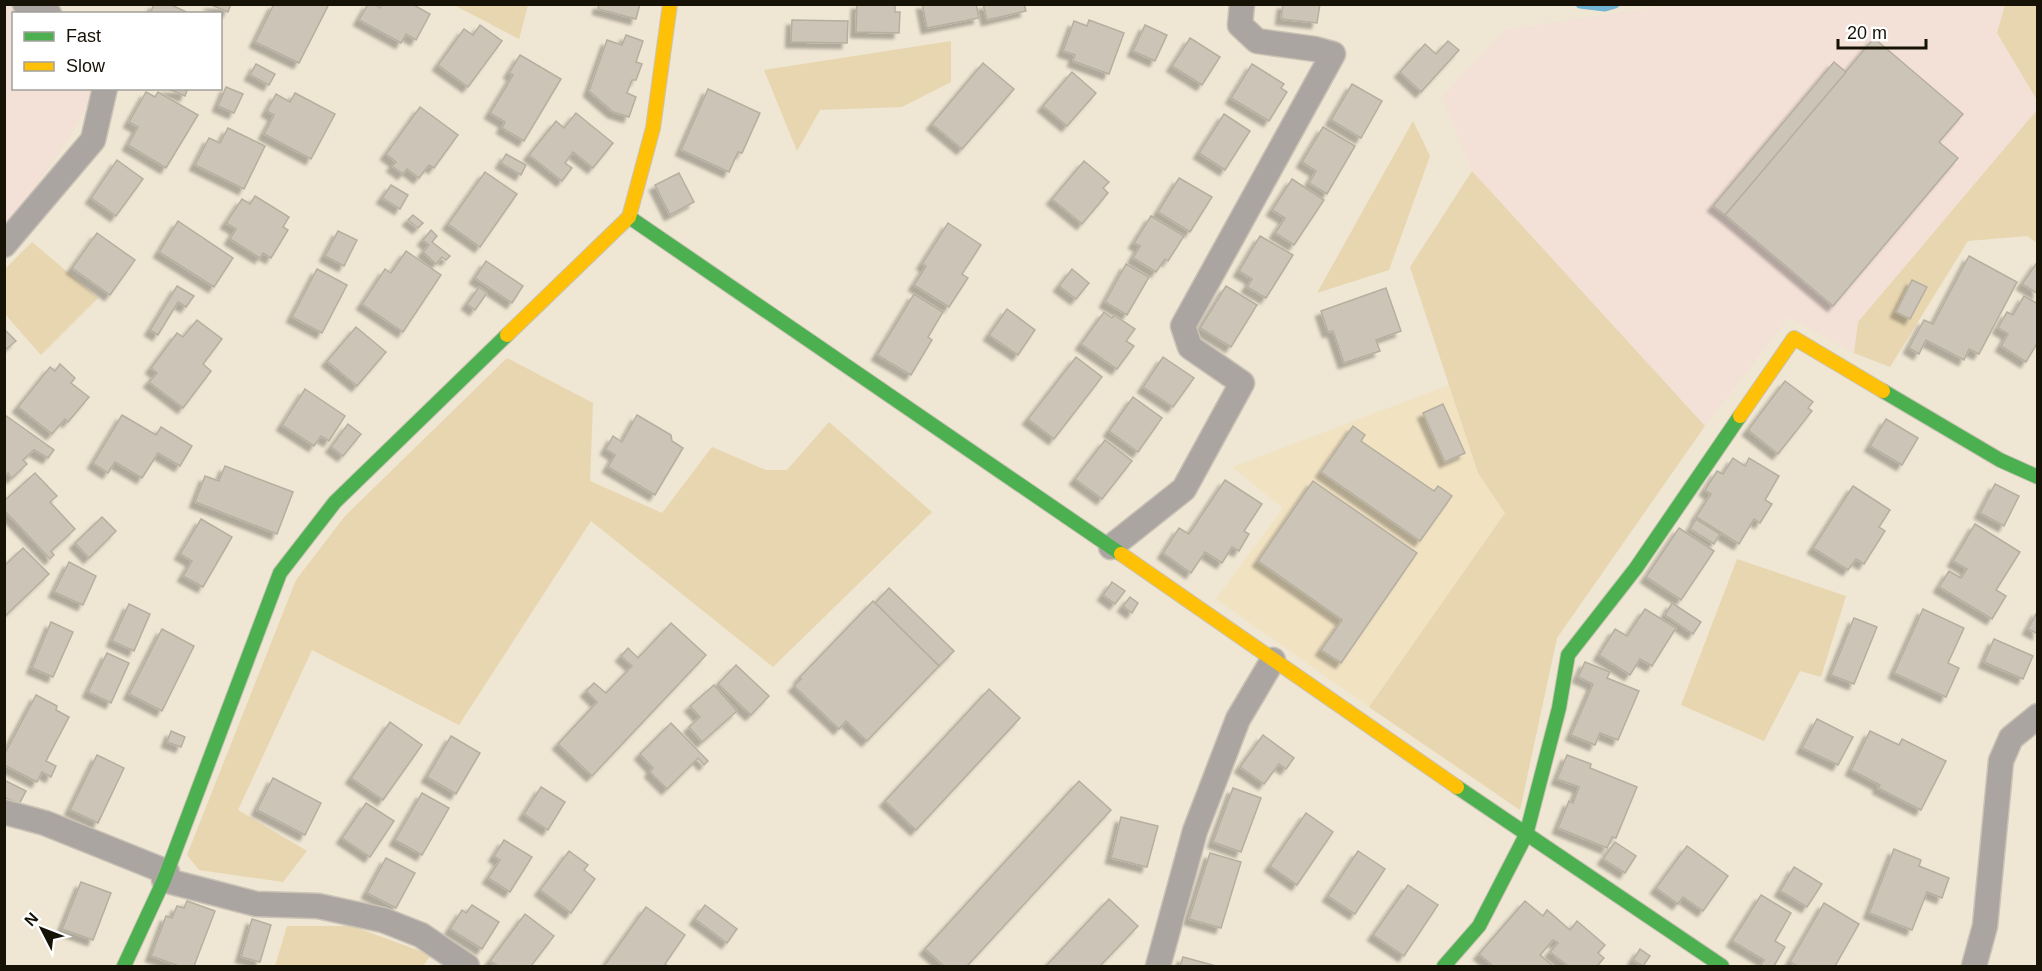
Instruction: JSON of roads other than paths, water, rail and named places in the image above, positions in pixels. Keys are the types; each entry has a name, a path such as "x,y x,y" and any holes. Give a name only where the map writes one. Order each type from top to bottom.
{"street":[{"path":"25,4 44,12"},
{"path":"124,966 165,876 280,573 334,502 628,217 653,128 670,4"},
{"path":"1111,547 1184,489 1242,383 1190,347 1183,326 1333,54 1315,49 1257,41 1240,25 1242,4"},
{"path":"4,245 93,140 105,90"},
{"path":"628,217 1111,547 1526,835 1722,966"},
{"path":"1444,966 1479,926 1526,835 1559,708 1568,655 1636,568 1794,338 2000,460 2037,477"},
{"path":"1158,966 1199,821 1238,718 1274,660"},
{"path":"1974,966 1985,926 2001,761 2011,738 2037,716"},
{"path":"4,812 45,823 165,876 256,904 318,906 383,920 421,935 466,966"}],"waterway":[{"path":"1580,4 1605,7 1615,4"}]}
